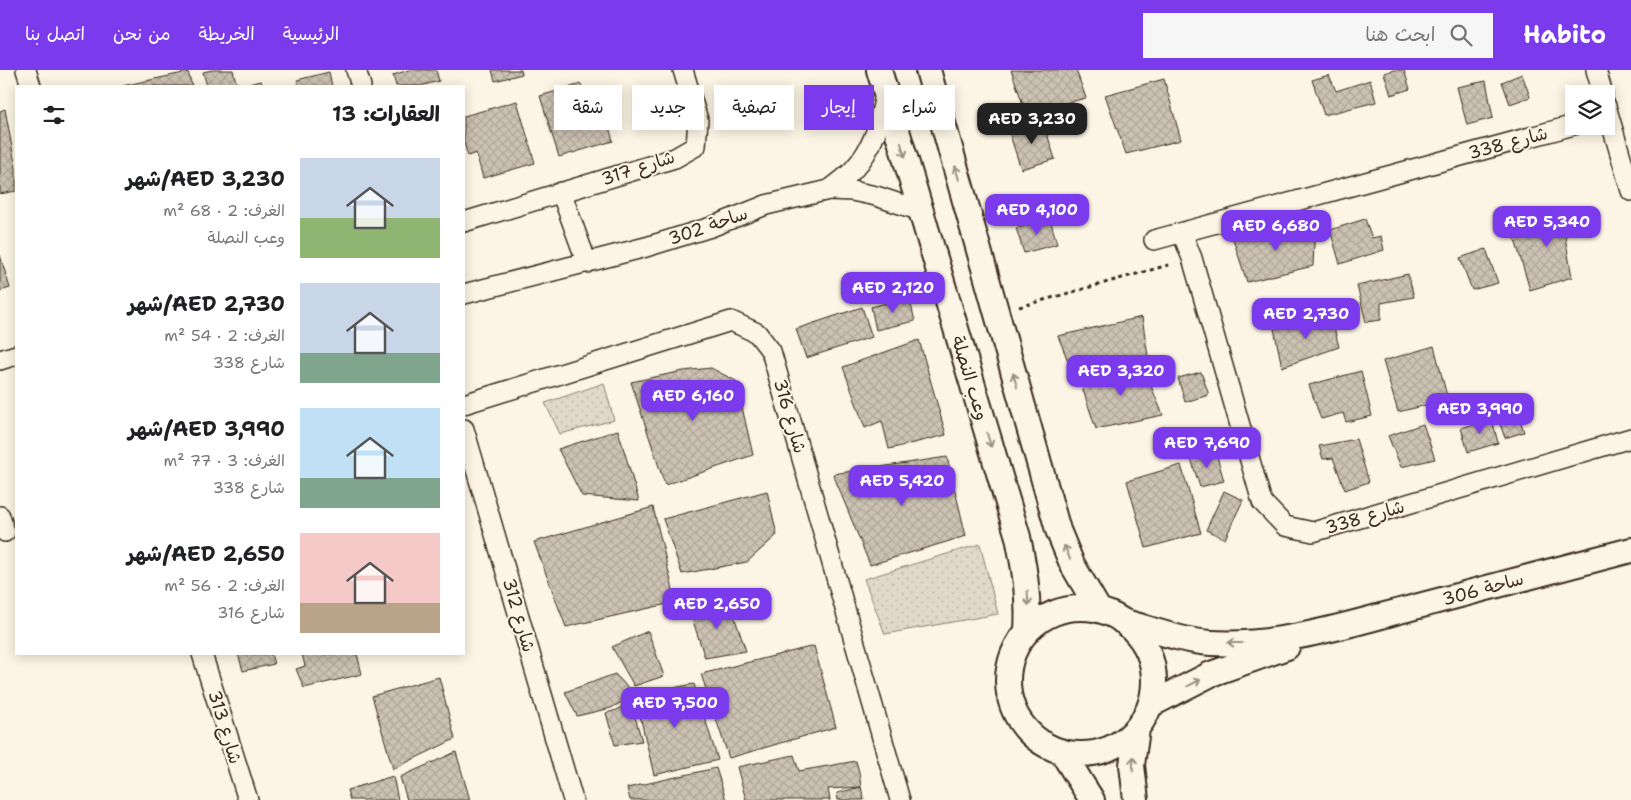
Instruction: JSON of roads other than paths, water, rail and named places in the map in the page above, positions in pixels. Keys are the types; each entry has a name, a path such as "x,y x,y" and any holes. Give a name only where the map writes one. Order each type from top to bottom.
{"street":[{"path":"26,70 30,85"},
{"path":"356,70 361,85"},
{"name":"شارع 317","path":"561,192 675,158 696,146 698,120 683,70"},
{"name":"وعب النصلة","path":"879,70 884,89"},
{"path":"928,70 1058,530 1072,564 1099,610"},
{"path":"1596,70 1600,85"},
{"name":"ساحة 302","path":"830,190 853,171 870,148 880,122 884,99"},
{"name":"شارع 338","path":"1154,240 1565,127"},
{"name":"وعب النصلة","path":"896,130 1018,537 1029,601 1027,631"},
{"path":"1614,135 1631,192"},
{"name":"ساحة 302","path":"465,294 587,263 711,227 766,205 830,190 852,191 876,196 921,210"},
{"path":"465,222 561,192 587,263"},
{"name":"شارع 338","path":"1182,232 1192,258 1262,502 1286,526 1313,532 1631,438"},
{"name":"شارع 316","path":"465,404 731,321 757,333 772,351 900,800"},
{"path":"0,360 15,355"},
{"name":"شارع 312","path":"465,432 573,800"},
{"name":"ساحة 306","path":"1122,621 1173,636 1209,643 1278,640 1335,628 1631,550"},
{"path":"1136,800 1132,765 1137,729 1150,705 1154,682 1150,658 1139,638 1122,621 1099,610 1073,608 1048,616 1027,631 1013,652 1007,676 1010,701 1021,724 1038,741 1062,752 1082,754 1102,751 1121,742 1137,729"},
{"name":"ساحة 306","path":"1150,705 1211,674 1335,628"},
{"name":"شارع 313","path":"202,655 248,800"},
{"path":"1062,752 1092,800"}]}
